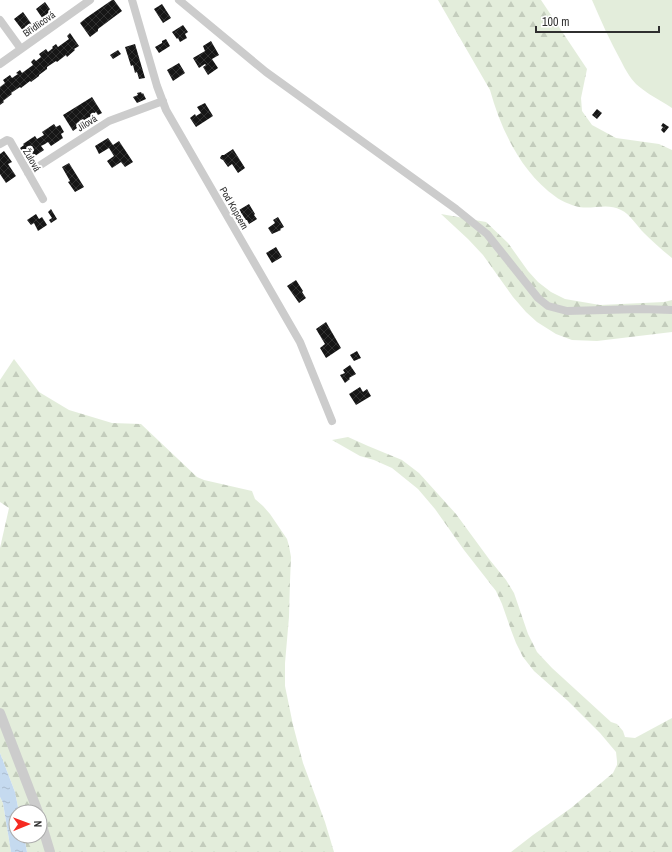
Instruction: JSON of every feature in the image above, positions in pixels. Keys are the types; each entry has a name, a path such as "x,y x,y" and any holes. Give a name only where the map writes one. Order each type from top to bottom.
{"street":[{"name":"Břidlicová","path":"0,64 90,0"},
{"name":"Pod Kopcem","path":"132,0 166,110 300,342 332,421"},
{"path":"179,0 266,72 456,209 487,234 538,298 548,306 567,311 641,309 672,310"},
{"path":"0,20 21,49"},
{"name":"Jílová","path":"28,173 109,121 163,101"},
{"name":"Žulová","path":"0,144 10,140 43,198"},
{"path":"0,714 35,804"}],"green space":[{"path":"438,0 541,0 587,69 581,98 582,111 592,125 616,138 659,144 672,150 672,258 621,210 610,207 586,208 575,206 560,200 532,175 506,135 490,90"},
{"path":"592,0 672,0 672,108 645,91 632,79 613,46"},
{"path":"441,214 486,222 508,243 528,271 538,282 551,292 565,299 600,305 664,302 672,300 672,332 597,341 572,340 556,334 537,322 526,312 513,297 483,255"},
{"path":"14,359 39,392 69,410 112,423 141,424 197,477 252,491 255,499 270,514 287,539 291,557 285,686 303,763 325,822 334,852 27,852 26,844 48,844 48,804 17,804 15,792 0,753 0,548 9,508 0,502 0,380"},
{"path":"348,437 402,460 419,473 456,514 506,580 514,593 528,634 537,652 552,668 611,722 617,724 623,731 625,737 635,738 672,718 672,852 511,852 571,808 613,773 617,765 616,752 600,733 568,701 534,671 523,657 496,591 464,550 435,509 418,489 392,468 360,456 332,440"},
{"path":"0,797 3,803 8,834 8,844 10,844 11,852 0,852"}],"water":[{"path":"0,753 15,792 17,804 8,804 8,834 3,803 0,797"},
{"path":"10,844 26,844 27,852 11,852"}],"building":[{"path":"114,0 122,11 90,37 80,23"},
{"path":"45,2 52,12 43,19 36,9"},
{"path":"162,4 171,18 163,23 154,9"},
{"path":"23,12 33,26 24,32 14,19"},
{"path":"183,25 188,32 185,34 187,38 180,42 172,32"},
{"path":"70,33 79,46 67,57 66,55 47,67 47,69 31,82 30,81 11,93 12,94 0,105 0,87 5,83 3,80 10,75 12,78 18,74 16,73 20,70 22,73 33,65 31,62 34,59 36,61 41,57 39,54 46,49 48,52 56,44 58,47 69,39 67,36"},
{"path":"166,39 170,46 159,53 155,47"},
{"path":"211,41 219,55 212,59 218,68 208,75 203,67 206,65 205,64 199,68 193,58 205,51 203,46"},
{"path":"135,44 145,78 139,79 137,72 135,73 133,65 131,66 125,47"},
{"path":"118,50 121,54 113,59 110,55"},
{"path":"179,63 185,73 173,81 167,70"},
{"path":"141,92 146,99 137,103 133,97 138,95 137,93"},
{"path":"92,97 102,113 98,115 96,112 93,114 95,117 91,120 89,117 83,121 85,124 81,126 79,123 76,126 77,128 73,131 63,115"},
{"path":"205,103 213,116 196,127 190,118 195,114 196,116 201,113 197,107"},
{"path":"597,109 602,113 597,119 592,115"},
{"path":"663,123 669,127 664,133 661,130"},
{"path":"54,124 56,127 60,125 64,132 61,134 63,138 51,146 48,142 41,146 44,150 32,158 29,154 25,156 20,148 24,145 23,144 35,136 37,139 44,135 42,132"},
{"path":"108,138 113,145 119,141 133,162 125,167 121,162 112,168 107,161 114,156 109,148 99,154 95,146"},
{"path":"233,149 245,168 238,173 232,164 228,167 220,158 222,155"},
{"path":"4,151 12,162 8,164 16,176 6,183 0,174 0,154"},
{"path":"69,163 84,187 75,192 68,182 70,181 62,167"},
{"path":"249,204 257,219 249,224 239,210"},
{"path":"51,209 57,219 51,223 49,220 52,218 48,212"},
{"path":"36,214 39,219 42,217 47,225 38,231 34,223 31,225 27,220"},
{"path":"278,217 284,227 272,234 268,228 275,223 273,220"},
{"path":"276,247 282,257 272,263 266,253"},
{"path":"296,280 306,298 299,303 287,286"},
{"path":"326,322 341,348 326,358 320,348 325,344 316,329"},
{"path":"357,351 361,358 354,361 350,355"},
{"path":"350,365 356,374 349,378 350,379 345,383 340,375 345,373 343,370"},
{"path":"360,387 363,392 367,389 371,396 356,405 349,394"}]}
